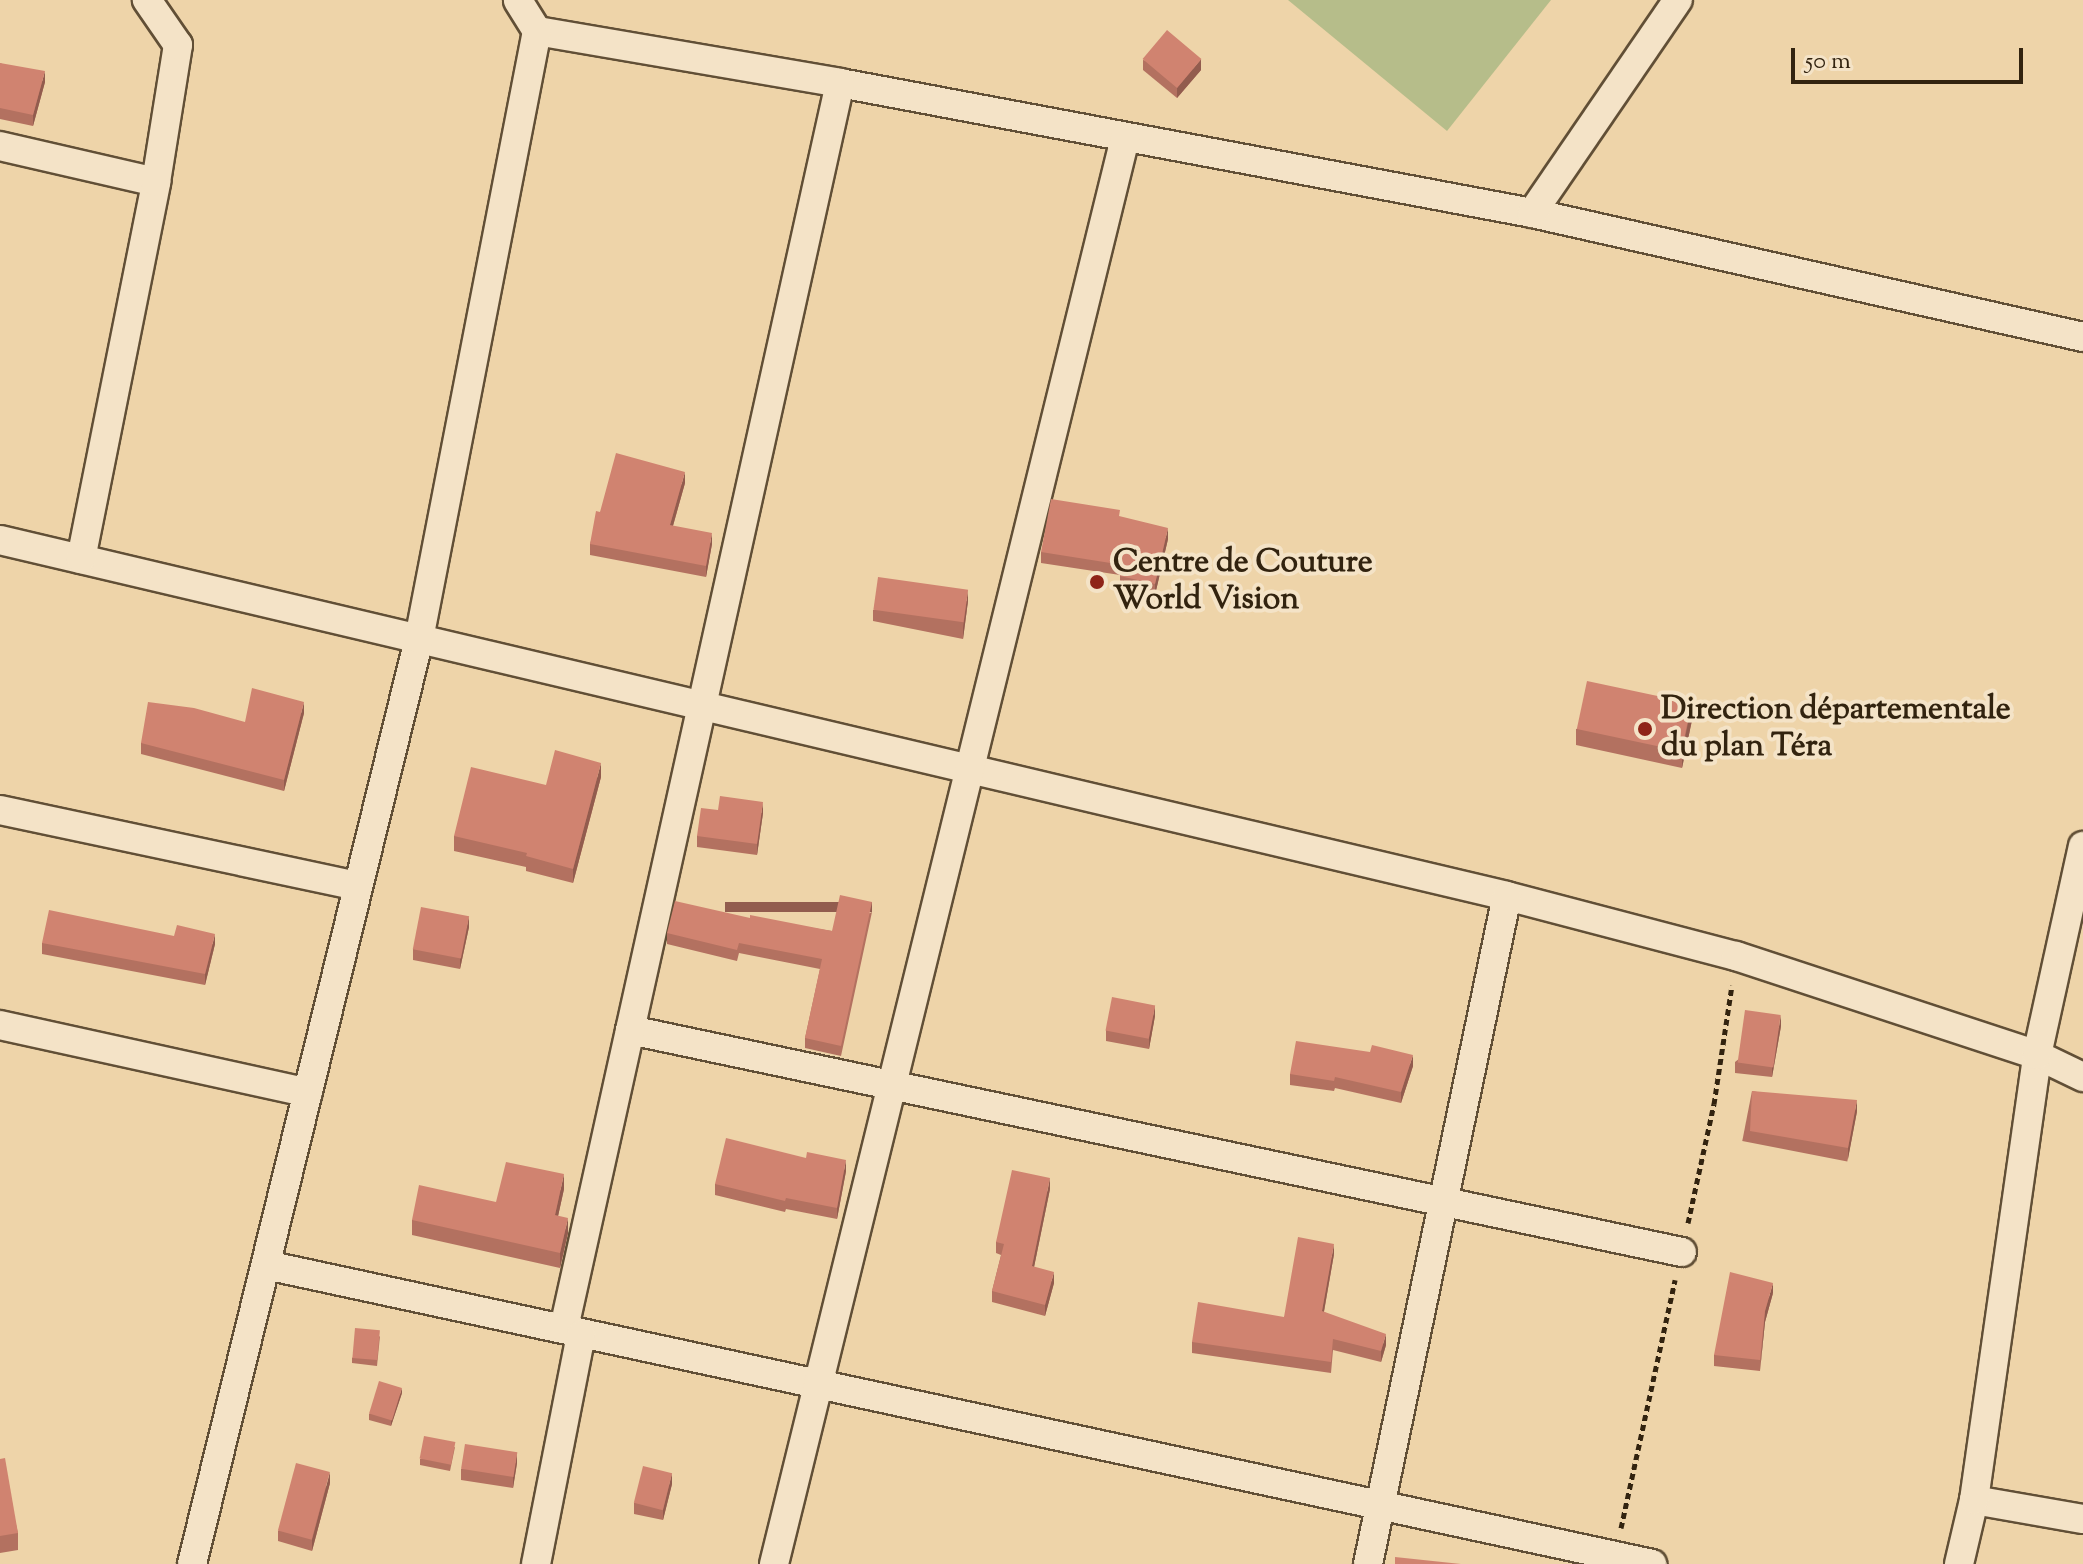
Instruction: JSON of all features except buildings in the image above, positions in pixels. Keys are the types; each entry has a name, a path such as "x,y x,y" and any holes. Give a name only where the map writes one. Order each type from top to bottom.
{"street":[{"path":"81,559 156,182 178,45 147,0"},
{"path":"192,1564 419,639 537,31 518,0"},
{"path":"1532,213 1678,0"},
{"path":"537,31 840,83 1532,213 2083,337"},
{"path":"536,1564 573,1332 630,1030 840,83"},
{"path":"774,1564 1125,138"},
{"path":"0,146 156,182"},
{"path":"0,540 1507,896 1736,956 2037,1055 2083,1077"},
{"path":"0,810 358,886"},
{"path":"1959,1564 1974,1500 2037,1055 2083,846"},
{"path":"1368,1564 1507,896"},
{"path":"0,1025 308,1093"},
{"path":"630,1030 1682,1252"},
{"path":"266,1265 1652,1564"},
{"path":"1974,1500 2083,1519"}],"green space":[{"path":"1288,0 1551,0 1447,131"}],"place":[{"name":"Centre de Couture World Vision","path":"1097,582"},
{"name":"Direction départementale du plan Téra","path":"1645,729"}]}
